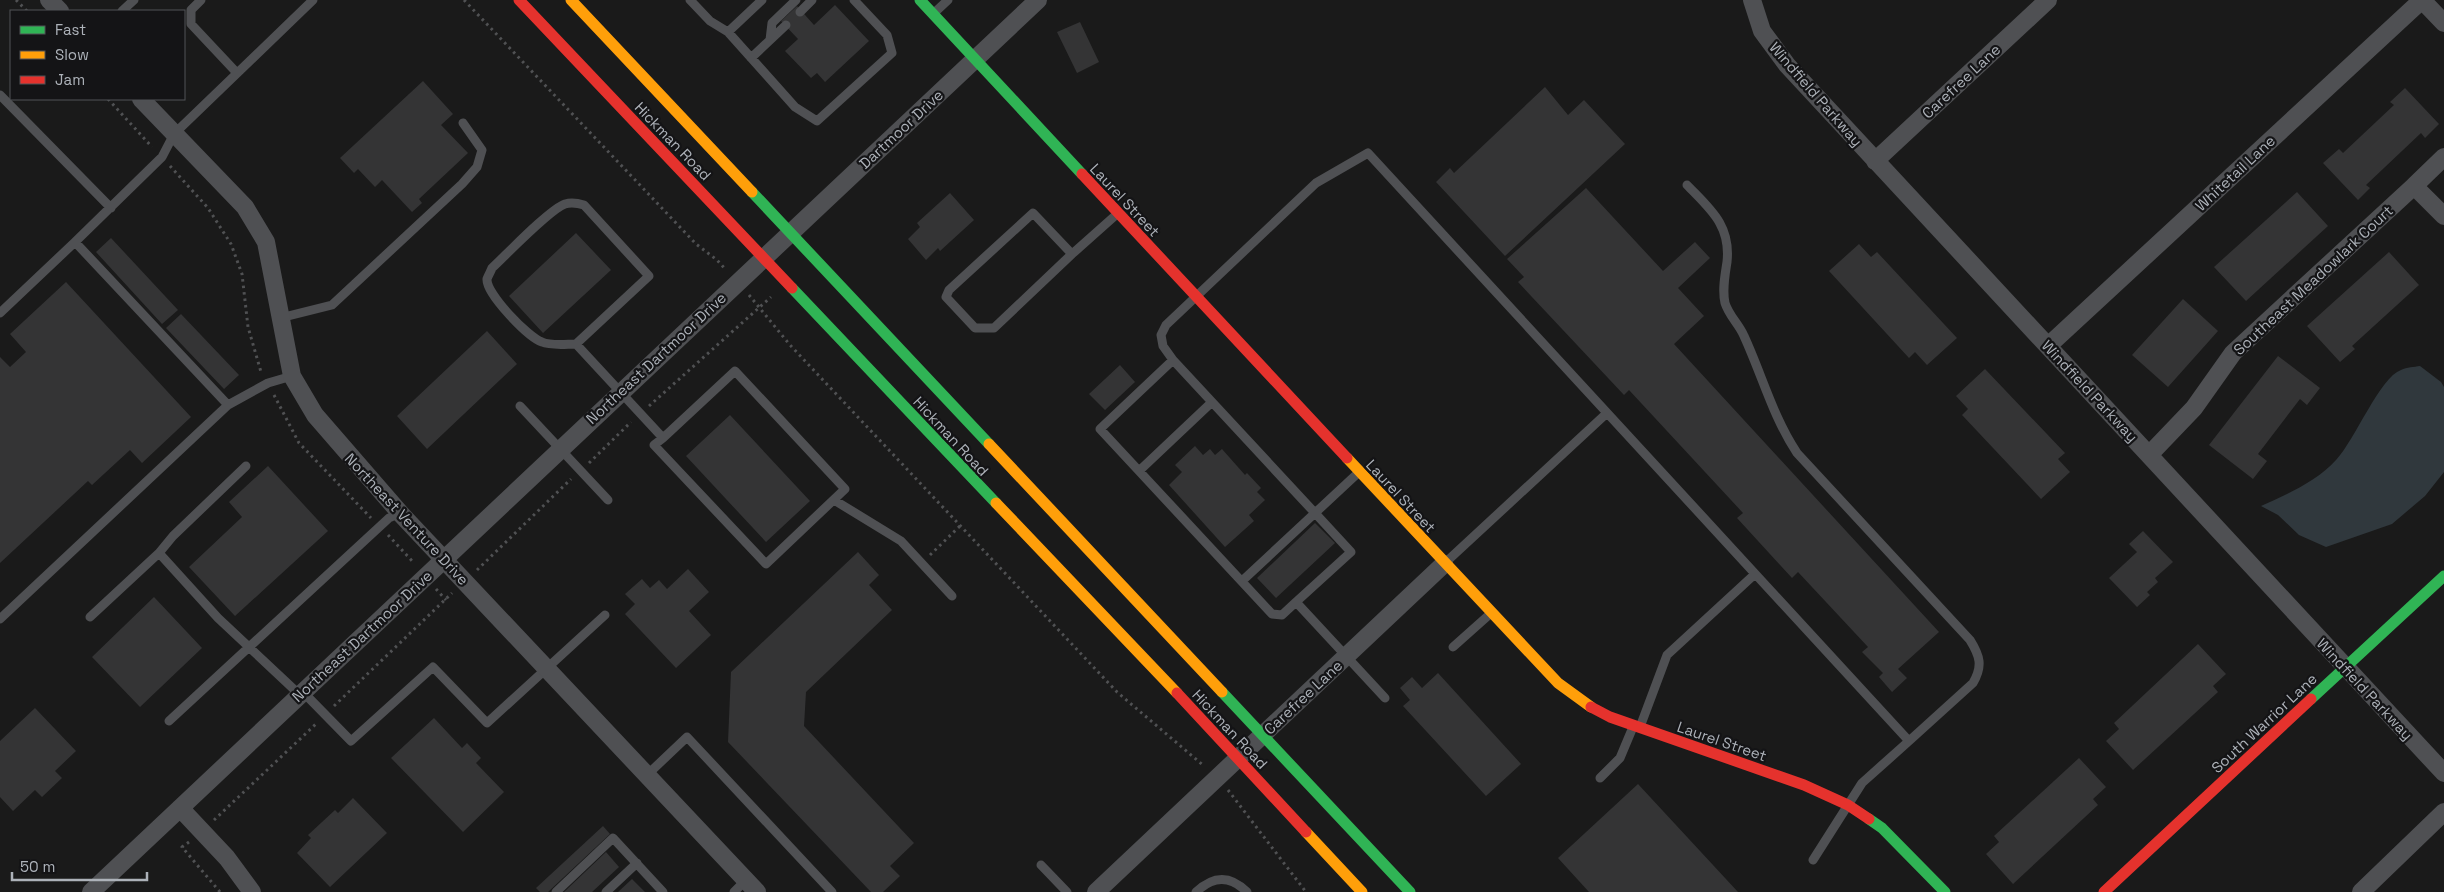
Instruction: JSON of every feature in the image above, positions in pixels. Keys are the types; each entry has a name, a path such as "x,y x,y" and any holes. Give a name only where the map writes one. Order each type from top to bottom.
{"main road":[{"name":"Hickman Road","path":"518,0 788,282 992,501 1239,759 1362,892"},
{"name":"Hickman Road","path":"571,0 1410,892"},
{"name":"Laurel Street","path":"920,0 1358,472 1558,683 1584,703 1636,728 1804,785 1848,805 1882,828 1945,892"},
{"name":"South Warrior Lane","path":"2104,892 2444,576"}],"street":[{"path":"49,0 59,10"},
{"name":"Dartmoor Drive","path":"764,258 1038,0"},
{"name":"Windfield Parkway","path":"1752,0 1762,31 1787,65 2444,773"},
{"name":"Carefree Lane","path":"1875,161 2048,0"},
{"path":"2422,0 2444,23"},
{"name":"Whitetail Lane","path":"2048,346 2422,0"},
{"name":"Northeast Venture Drive","path":"142,100 245,208 266,242 292,376 315,415 400,514 647,775 746,888"},
{"name":"Southeast Meadowlark Court","path":"2149,455 2194,408 2233,353 2444,157"},
{"path":"2414,186 2444,216"},
{"name":"Northeast Dartmoor Drive","path":"91,892 764,258"},
{"name":"Carefree Lane","path":"1096,892 1444,564"},
{"path":"180,808 227,858 252,892"},
{"path":"2361,892 2444,812"}],"lane":[{"path":"123,10 134,0"},
{"path":"201,0 191,10 191,24 237,73"},
{"path":"0,313 162,157 174,134 313,0"},
{"path":"690,0 710,21 728,32 795,107 817,121 892,53 887,35 854,0"},
{"path":"728,32 762,0"},
{"path":"770,40 772,24 796,0"},
{"path":"800,12 812,0"},
{"path":"933,14 948,0"},
{"path":"751,58 786,25"},
{"path":"0,95 111,208"},
{"path":"280,318 332,305 462,184 477,167 482,150 462,123"},
{"path":"1173,360 1100,428 1272,614 1282,615 1351,552 1173,360 1163,346 1161,335 1166,325 1194,296 1316,183 1368,153 1909,741"},
{"path":"1687,185 1716,216 1724,228 1728,253 1723,294 1726,306 1742,332 1784,434 1797,453 1964,633 1977,651 1980,663 1978,674 1973,683 1862,783 1813,860"},
{"path":"576,344 649,276 584,205 576,202 563,205 552,213 492,268 487,279 490,289 499,302 531,336 543,343 576,344 663,438"},
{"path":"1072,254 1033,213 949,290 946,297 975,328 994,328 1117,214"},
{"path":"74,242 228,405"},
{"path":"735,371 845,489 766,564 654,446 663,438 735,371"},
{"path":"0,619 228,405 268,383 292,376"},
{"path":"1139,471 1212,402"},
{"path":"520,406 608,500"},
{"path":"1444,564 1607,413"},
{"path":"90,617 159,553 173,536 246,466"},
{"path":"1242,581 1358,472"},
{"path":"834,500 901,541 952,596"},
{"path":"168,721 389,518 400,514"},
{"path":"159,553 218,618 302,693 351,742 433,667 487,723 605,616"},
{"path":"1600,778 1620,758 1636,728 1667,655 1755,574"},
{"path":"1296,602 1385,698"},
{"path":"1453,647 1490,613"},
{"path":"647,775 687,737 832,892"},
{"path":"556,892 614,838 663,892"},
{"path":"606,892 636,864"},
{"path":"1041,865 1067,892"},
{"path":"1196,892 1214,879 1225,878 1235,881 1247,892"}],"path":[{"path":"16,0 26,10"},
{"path":"464,0 696,244 717,260 760,307 790,345 1117,692 1218,778 1237,798 1306,892"},
{"path":"220,892 182,847 202,831 325,715 640,413 788,282"},
{"path":"921,563 960,526"}],"shaded area":[{"path":"2420,366 2441,382 2444,387 2444,472 2425,496 2392,524 2326,547 2299,535 2278,515 2261,506 2301,487 2328,468 2343,451 2376,396 2393,375 2401,370"}],"building":[{"path":"835,5 869,41 825,82 817,73 811,78 785,51 798,39 781,21 797,6 814,25"},
{"path":"1080,22 1099,62 1077,73 1057,32"},
{"path":"423,81 453,114 441,125 468,153 419,199 422,203 412,212 382,180 375,187 358,169 354,173 340,158"},
{"path":"1545,87 1568,115 1584,100 1625,144 1505,256 1436,182 1450,168 1454,173"},
{"path":"2405,88 2439,124 2425,138 2421,133 2366,185 2370,188 2358,200 2323,163 2339,149 2343,153 2394,105 2390,102"},
{"path":"1586,188 1663,271 1695,242 1710,258 1678,288 1704,316 1674,344 1939,632 1898,669 1907,678 1892,692 1879,677 1883,673 1862,652 1868,647 1798,572 1792,578 1737,518 1743,513 1629,390 1624,395 1518,282 1524,277 1507,259"},
{"path":"2297,192 2328,226 2246,301 2214,267"},
{"path":"950,193 974,220 940,251 938,248 926,260 908,239 920,227 917,223"},
{"path":"576,233 611,270 543,333 509,296"},
{"path":"111,238 178,310 162,324 96,252"},
{"path":"1859,244 1871,257 1877,252 1957,338 1927,365 1915,352 1909,358 1829,271"},
{"path":"2389,252 2419,285 2352,346 2355,349 2340,362 2307,326"},
{"path":"66,282 191,417 142,463 130,450 92,485 88,481 0,563 0,357 10,367 26,352 10,334"},
{"path":"2183,299 2218,331 2168,387 2132,355"},
{"path":"181,314 239,375 224,389 166,328"},
{"path":"487,331 517,364 427,449 397,416"},
{"path":"2278,356 2320,388 2307,405 2300,399 2258,454 2267,461 2253,479 2209,445"},
{"path":"1120,365 1135,382 1105,410 1089,394"},
{"path":"1985,369 2065,453 2058,459 2070,472 2041,499 1962,415 1968,409 1956,396"},
{"path":"730,415 810,501 766,542 686,456"},
{"path":"1195,446 1203,455 1210,449 1215,455 1222,449 1245,475 1247,473 1261,488 1257,492 1265,500 1249,515 1254,521 1225,547 1169,485 1182,472 1175,465"},
{"path":"268,466 328,531 235,616 189,567 242,517 229,502"},
{"path":"1315,523 1335,543 1276,598 1257,578"},
{"path":"2143,531 2173,562 2155,578 2158,582 2147,592 2150,595 2137,607 2109,578 2137,552 2129,544"},
{"path":"858,552 879,575 869,585 892,610 806,692 804,726 914,843 890,866 900,876 883,892 871,892 728,742 731,672"},
{"path":"688,569 709,592 689,611 711,635 676,668 625,614 635,604 625,594 642,579 650,588 659,580 667,589"},
{"path":"154,597 202,648 140,707 92,657"},
{"path":"2198,644 2226,674 2213,686 2218,692 2133,770 2106,741 2119,729 2114,723"},
{"path":"1438,673 1521,764 1486,796 1403,706 1410,700 1400,688 1412,677 1422,688"},
{"path":"35,708 76,751 55,771 62,778 42,797 35,790 13,811 0,797 0,741"},
{"path":"434,718 462,748 467,743 481,758 476,763 504,792 463,832 391,758"},
{"path":"2079,758 2106,787 2093,799 2098,805 2013,884 1986,854 1999,842 1994,836"},
{"path":"1638,784 1738,892 1589,892 1558,858"},
{"path":"353,798 387,833 330,887 297,853 311,838 308,835 335,810 338,813"},
{"path":"603,826 610,834 548,892 540,892 536,888"},
{"path":"606,852 619,867 592,892 564,892"},
{"path":"632,879 645,892 618,892"}],"traffic: fast":[{"path":"920,0 1082,174"},
{"path":"752,192 989,444"},
{"path":"792,288 996,503"},
{"path":"2311,699 2444,576"},
{"path":"1222,692 1410,892"},
{"path":"1869,819 1882,828 1945,892"}],"traffic: slow":[{"path":"571,0 752,192"},
{"path":"989,444 1222,692"},
{"path":"1347,458 1558,683 1591,707"},
{"path":"996,503 1177,693"},
{"path":"1306,832 1362,892"}],"traffic: jam":[{"path":"519,0 792,288"},
{"path":"1082,174 1347,458"},
{"path":"1177,693 1306,832"},
{"path":"2104,892 2311,699"},
{"path":"1591,707 1610,717 1804,785 1848,805 1869,819"}]}
